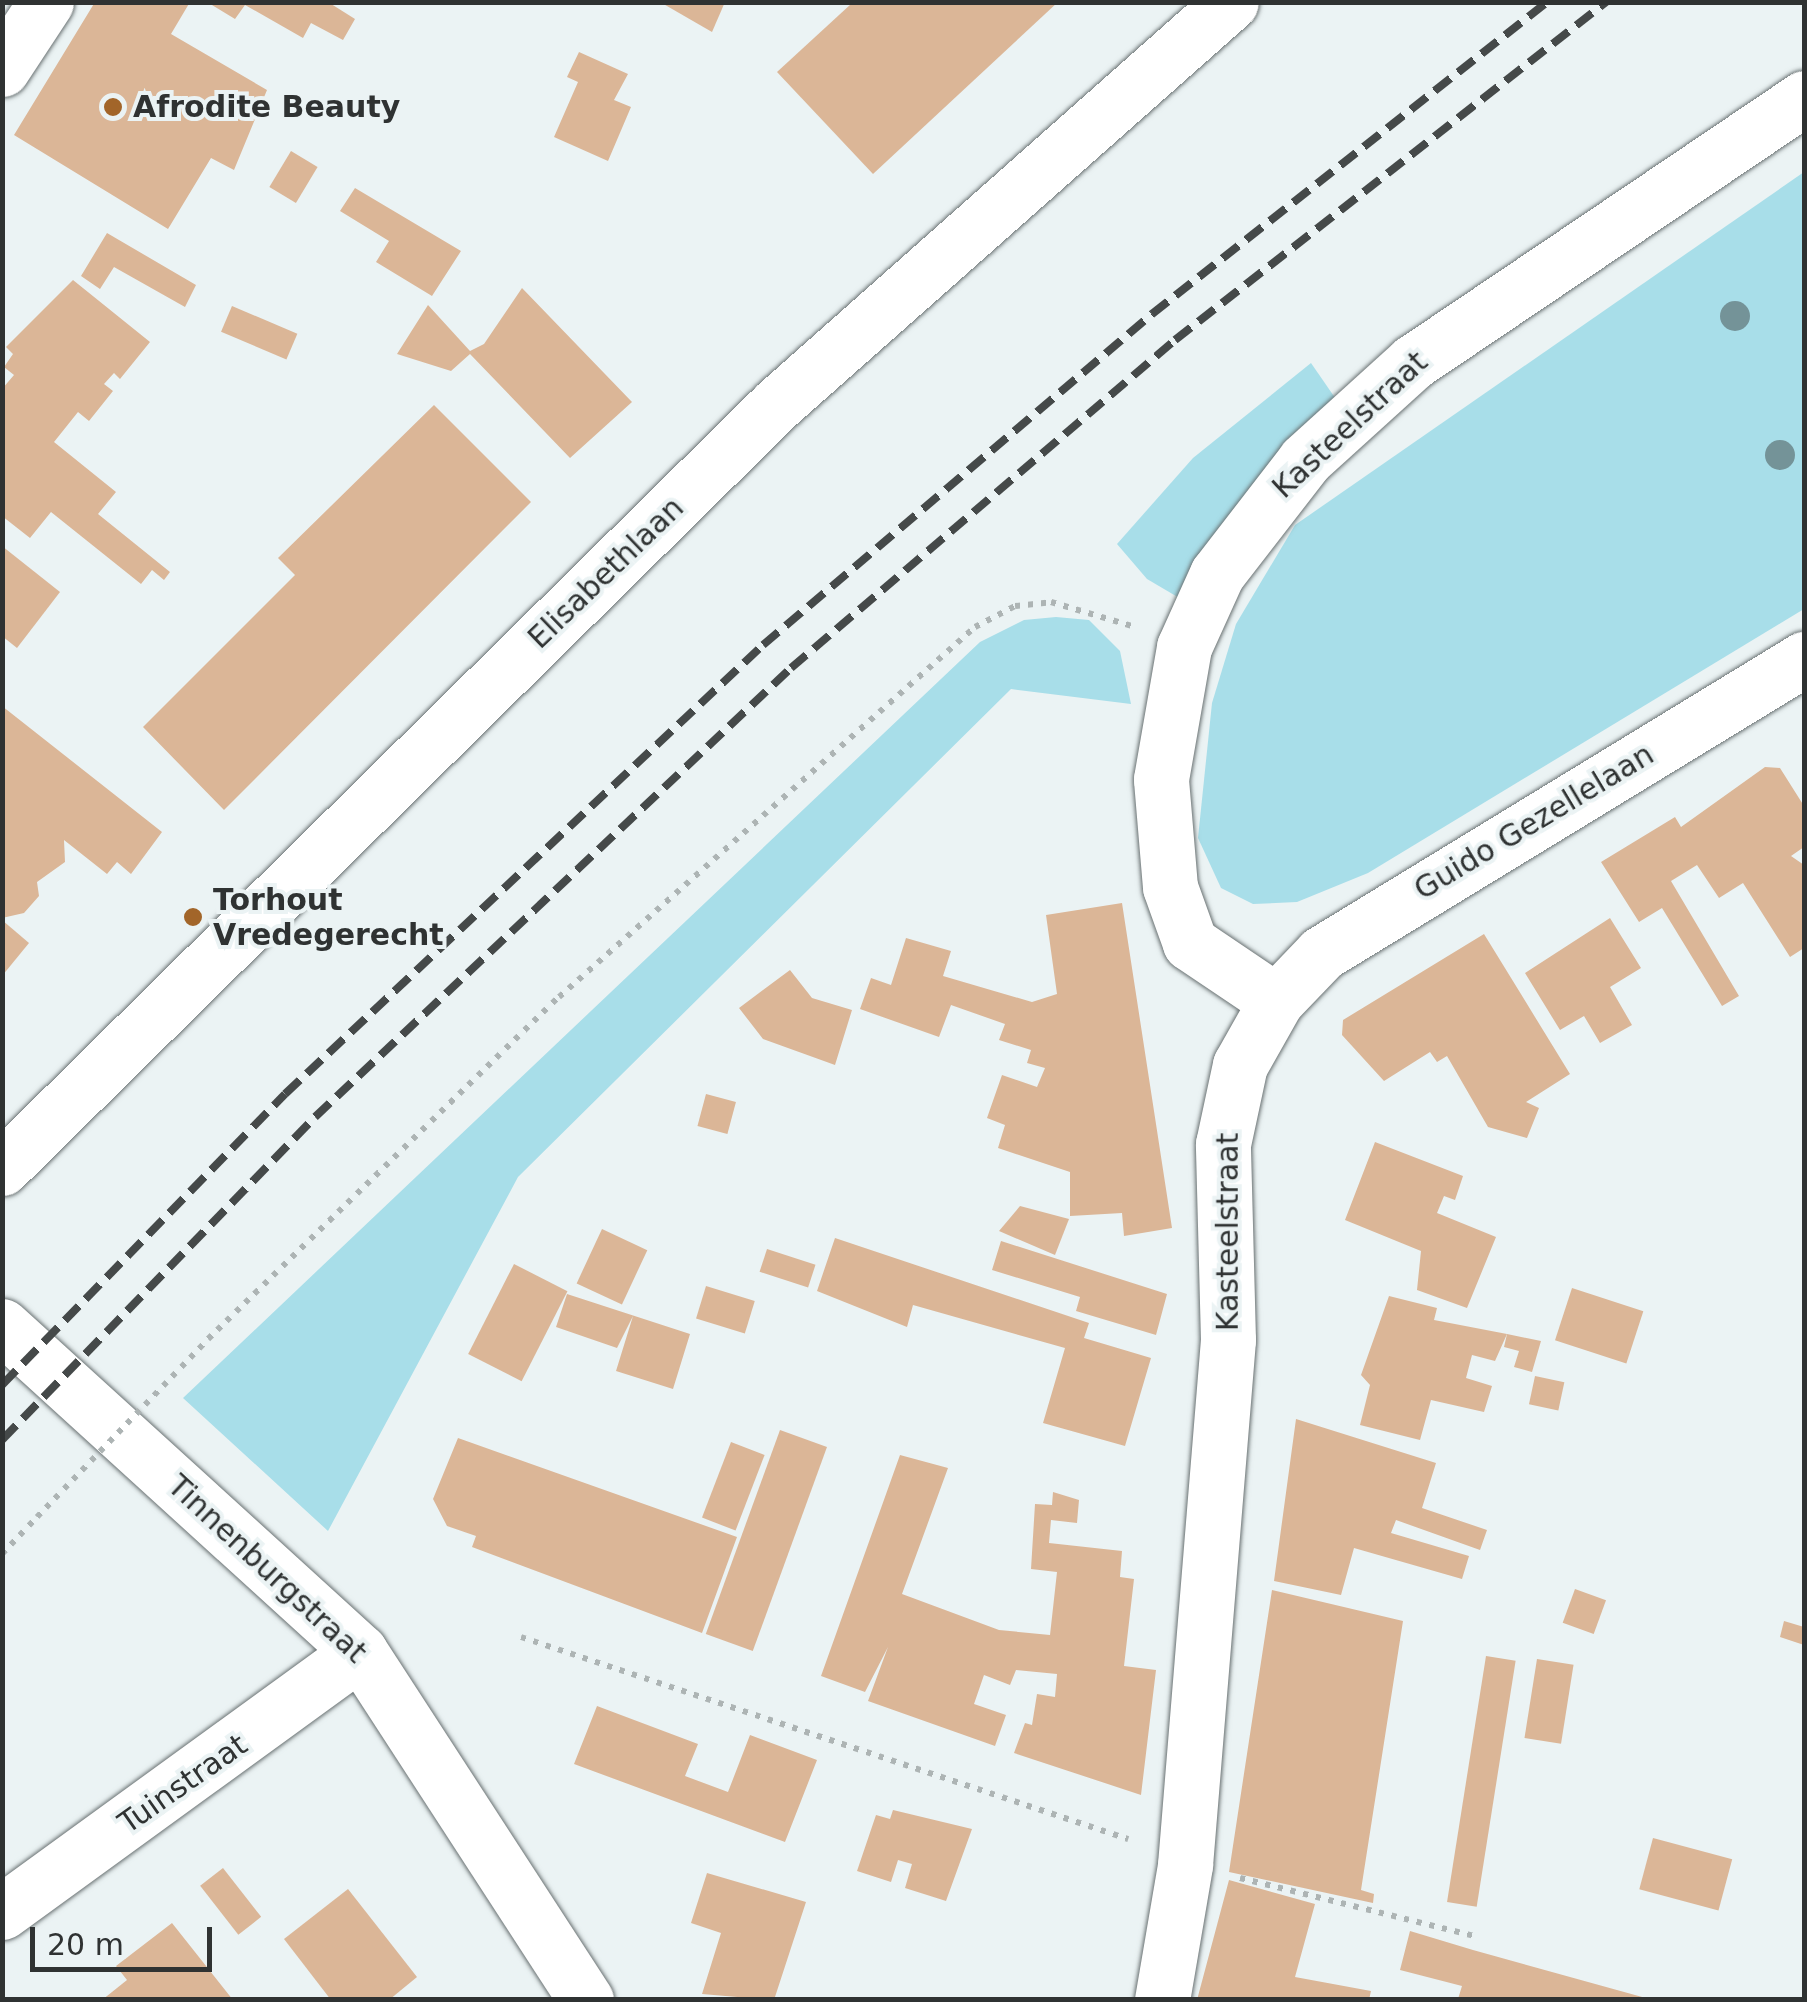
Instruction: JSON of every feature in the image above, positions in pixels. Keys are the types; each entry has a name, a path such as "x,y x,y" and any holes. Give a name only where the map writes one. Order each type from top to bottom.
{"street":[{"path":"2,69 46,2"},
{"name":"Elisabethlaan","path":"2,1168 778,404 1231,2"},
{"name":"Kasteelstraat","path":"1162,2000 1186,1861 1228,1340 1223,1144 1240,1065 1276,1001 1190,943 1170,887 1161,779 1184,648 1216,574 1261,509 1412,362 1804,98"},
{"name":"Guido Gezellelaan","path":"1276,1001 1338,942 1804,660"},
{"name":"Tinnenburgstraat","path":"2,1326 360,1652 586,2000"},
{"name":"Tuinstraat","path":"2,1912 360,1652"}],"path":[{"path":"2,1554 208,1339 560,997 976,628 1015,606 1051,602 1184,648"},
{"path":"521,1637 1186,1861 1475,1936"}],"shaded area":[{"path":"1804,172 1804,609 1368,873 1297,902 1253,904 1221,888 1198,838 1212,703 1236,624 1295,525"},
{"path":"1311,363 1340,405 1181,599 1147,579 1117,544 1193,458"},
{"path":"1024,620 1089,620 1120,651 1131,704 1011,689 518,1177 328,1531 183,1398 980,642"}],"building":[{"path":"95,2 190,2 171,34 267,90 234,170 211,158 168,229 14,135"},
{"path":"207,2 328,2 355,19 343,40 311,23 303,38 245,5 235,19"},
{"path":"660,2 725,2 712,32"},
{"path":"1058,2 873,174 777,72 851,4"},
{"path":"579,52 628,74 614,100 631,107 608,161 554,137 578,82 567,77"},
{"path":"291,151 318,167 296,203 269,187"},
{"path":"355,188 461,251 432,296 376,262 389,241 340,211"},
{"path":"107,233 196,285 185,307 114,267 100,289 81,276"},
{"path":"73,280 150,342 120,379 114,373 104,384 113,391 89,421 78,412 54,442 116,492 98,514 170,572 164,580 152,570 141,584 51,512 30,538 2,516 2,389 14,375 4,367 13,354 6,347"},
{"path":"522,288 632,402 570,458 470,354 451,371 397,354 428,305 470,351 484,344"},
{"path":"232,306 297,334 286,360 221,332"},
{"path":"434,405 531,502 224,810 143,727 295,575 278,558"},
{"path":"2,546 60,592 17,648 2,636"},
{"path":"2,706 162,832 131,874 117,862 107,874 64,840 65,862 37,882 39,896 24,913 2,918"},
{"path":"1765,767 1780,768 1804,806 1804,847 1791,856 1804,865 1804,948 1790,957 1743,883 1719,898 1697,865 1671,881 1739,996 1722,1006 1662,908 1639,922 1601,862 1675,817 1681,827"},
{"path":"1122,903 1172,1228 1124,1236 1122,1213 1070,1216 1070,1172 998,1148 1005,1125 987,1118 1002,1075 1037,1087 1045,1068 1027,1063 1031,1050 999,1040 1005,1024 951,1005 939,1037 860,1009 871,978 891,985 906,938 951,951 943,976 1032,1002 1057,994 1046,915"},
{"path":"1610,918 1641,968 1610,987 1632,1025 1600,1043 1584,1016 1560,1030 1525,973"},
{"path":"2,920 29,943 2,976"},
{"path":"1484,934 1570,1074 1526,1102 1539,1108 1527,1138 1488,1127 1447,1056 1437,1062 1430,1052 1384,1081 1342,1035 1343,1020"},
{"path":"790,970 812,998 852,1010 835,1065 763,1039 739,1008"},
{"path":"706,1094 736,1102 727,1134 697,1126"},
{"path":"1375,1142 1463,1176 1455,1200 1444,1196 1437,1213 1496,1237 1467,1308 1417,1290 1421,1251 1345,1220"},
{"path":"1020,1206 1069,1219 1055,1255 999,1231"},
{"path":"602,1229 647,1250 622,1305 577,1283"},
{"path":"835,1238 1089,1323 1084,1338 1151,1358 1125,1446 1043,1423 1065,1348 913,1305 907,1327 817,1291"},
{"path":"1001,1241 1167,1294 1156,1335 1076,1311 1080,1297 992,1270"},
{"path":"767,1249 816,1265 808,1288 760,1272"},
{"path":"514,1264 567,1291 522,1381 468,1354"},
{"path":"706,1286 755,1301 745,1333 696,1319"},
{"path":"1572,1288 1643,1311 1626,1363 1555,1340"},
{"path":"567,1294 690,1334 673,1389 616,1371 633,1316 617,1348 556,1327"},
{"path":"1389,1296 1437,1308 1434,1320 1507,1334 1495,1361 1472,1355 1466,1378 1492,1386 1484,1412 1431,1400 1420,1440 1360,1425 1370,1385 1361,1375"},
{"path":"1507,1334 1541,1341 1532,1372 1514,1367 1519,1351 1504,1347"},
{"path":"1535,1376 1564,1382 1558,1411 1529,1404"},
{"path":"1296,1419 1436,1463 1422,1508 1487,1530 1480,1550 1396,1520 1391,1533 1469,1556 1462,1579 1354,1548 1341,1595 1274,1581"},
{"path":"780,1430 827,1447 753,1651 706,1634"},
{"path":"458,1438 737,1537 702,1633 472,1547 476,1536 447,1526 433,1499"},
{"path":"731,1442 765,1455 736,1531 702,1518"},
{"path":"900,1455 948,1468 902,1594 999,1630 1050,1635 1057,1572 1031,1569 1035,1504 1052,1505 1053,1492 1079,1500 1077,1523 1051,1520 1049,1543 1122,1551 1120,1577 1134,1579 1124,1666 1156,1670 1141,1795 1014,1753 1025,1723 1032,1725 1037,1694 1055,1697 1057,1674 1016,1670 1010,1685 984,1675 974,1704 1006,1715 995,1746 868,1701 888,1647 865,1692 821,1676"},
{"path":"1575,1589 1606,1600 1594,1634 1563,1623"},
{"path":"1272,1590 1403,1621 1361,1890 1374,1894 1373,1903 1229,1872"},
{"path":"1784,1621 1804,1627 1804,1645 1780,1637"},
{"path":"1486,1656 1516,1661 1477,1907 1447,1902"},
{"path":"1537,1659 1574,1665 1561,1744 1524,1738"},
{"path":"597,1706 698,1744 685,1776 728,1792 750,1735 817,1760 785,1842 574,1764"},
{"path":"893,1810 972,1829 946,1901 905,1888 912,1864 898,1860 891,1882 857,1871 876,1815 890,1819"},
{"path":"1653,1838 1732,1859 1718,1910 1639,1889"},
{"path":"223,1868 261,1917 238,1935 200,1886"},
{"path":"707,1873 806,1902 774,2000 702,1994 721,1933 691,1923"},
{"path":"1229,1880 1315,1904 1295,1977 1371,1991 1369,2000 1197,2000"},
{"path":"348,1889 417,1977 389,2000 331,2000 284,1939"},
{"path":"172,1923 233,2000 102,2000 127,1980 116,1966"},
{"path":"1410,1931 1653,2000 1458,1999 1462,1986 1400,1970"}],"railway":[{"path":"2,1385 285,1094 763,645 1152,314 1547,2"},
{"path":"2,1440 315,1117 791,668 1175,340 1606,2"}],"place":[{"name":"Afrodite Beauty","path":"113,107"},
{"name":"Torhout Vredegerecht","path":"193,917"}]}
